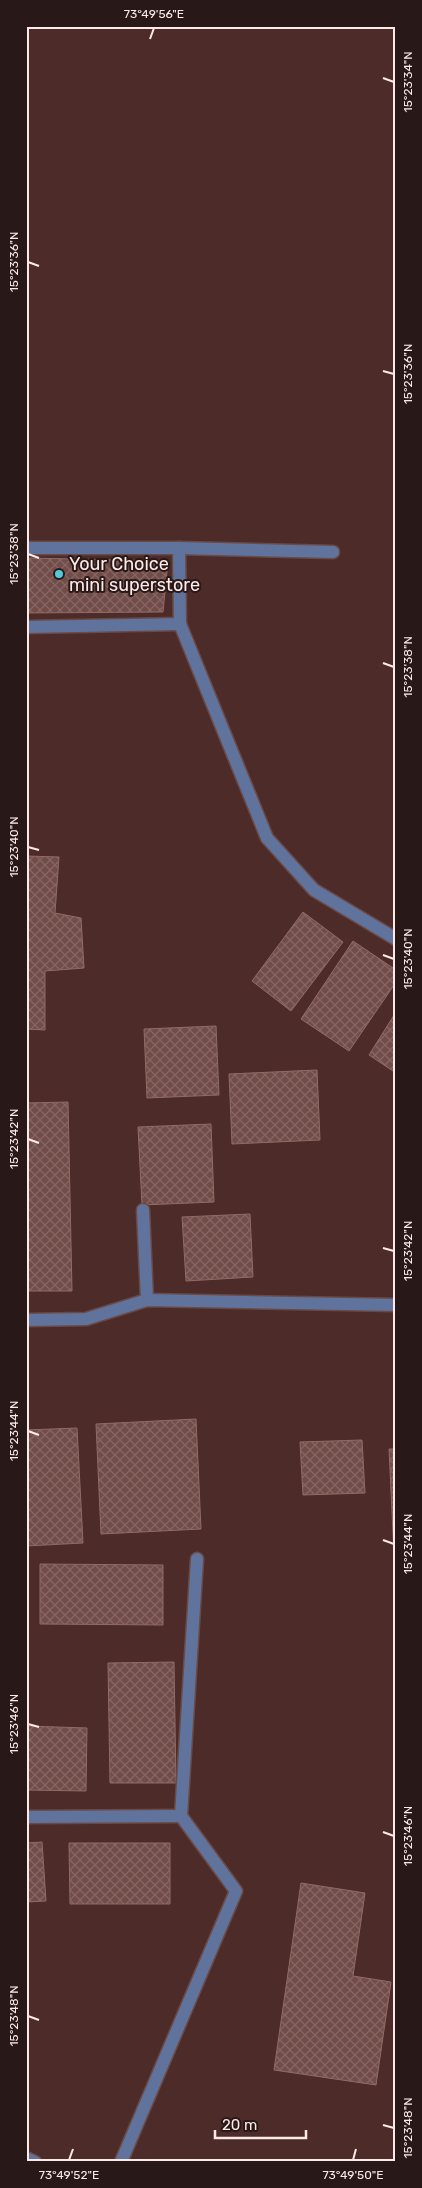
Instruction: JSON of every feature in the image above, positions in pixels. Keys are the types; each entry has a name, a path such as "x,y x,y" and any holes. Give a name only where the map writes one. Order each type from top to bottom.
{"street":[{"path":"26,548 179,548 333,552"},
{"path":"179,548 180,624 267,838 314,890 396,939"},
{"path":"26,627 180,624"},
{"path":"143,1210 147,1300"},
{"path":"26,1320 86,1319 147,1300 396,1304"},
{"path":"121,2162 236,1891 181,1816 197,1559"},
{"path":"26,1817 181,1816"},
{"path":"26,2158 35,2162"}],"building":[{"path":"26,558 168,561 163,612 26,613"},
{"path":"26,856 59,857 55,913 81,918 84,968 45,971 45,1030 26,1029"},
{"path":"303,912 343,942 291,1011 252,981"},
{"path":"353,941 396,970 396,982 349,1051 301,1019"},
{"path":"396,1012 396,1073 369,1055"},
{"path":"216,1026 219,1095 147,1098 144,1029"},
{"path":"317,1070 320,1140 232,1144 229,1074"},
{"path":"68,1102 72,1291 26,1291 26,1103"},
{"path":"211,1124 214,1202 142,1205 138,1127"},
{"path":"250,1214 253,1277 186,1281 182,1217"},
{"path":"196,1419 201,1529 101,1534 96,1424"},
{"path":"77,1428 83,1543 26,1546 26,1430"},
{"path":"362,1440 365,1493 303,1495 300,1442"},
{"path":"389,1449 396,1449 396,1554 394,1554"},
{"path":"40,1564 163,1565 163,1625 40,1624"},
{"path":"174,1662 176,1783 110,1783 108,1663"},
{"path":"26,1726 87,1728 86,1791 26,1790"},
{"path":"42,1842 46,1901 26,1902 26,1843"},
{"path":"69,1843 170,1843 170,1904 70,1904"},
{"path":"301,1883 365,1893 353,1976 391,1982 376,2085 274,2070"}],"place":[{"name":"Your Choice mini superstore","path":"59,574"}]}
